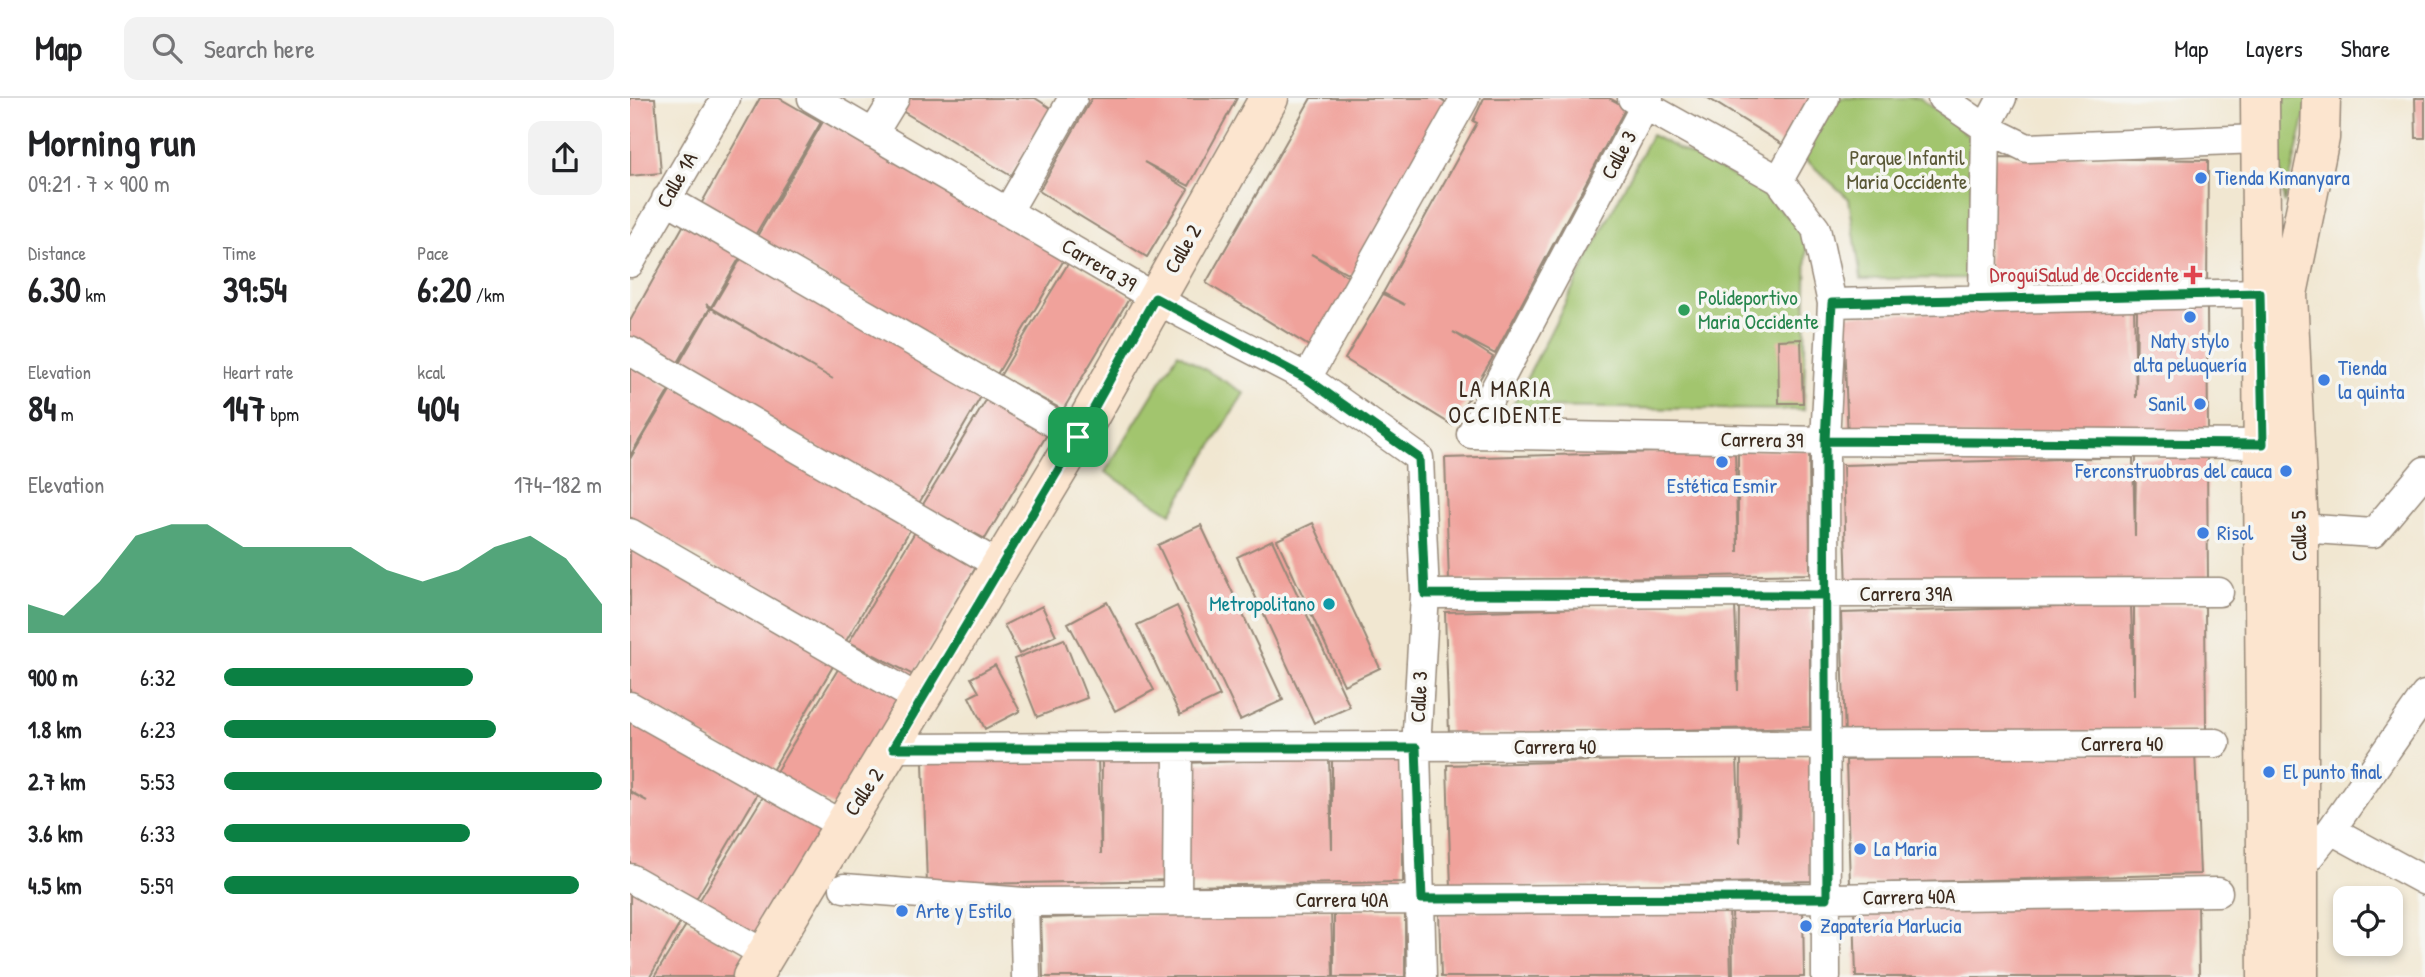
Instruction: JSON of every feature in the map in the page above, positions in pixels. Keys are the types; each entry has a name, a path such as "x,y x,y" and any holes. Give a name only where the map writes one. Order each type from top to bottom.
{"main road":[{"name":"Calle 2","path":"759,965 842,825 893,748 1002,567 1269,98"},
{"name":"Calle 5","path":"2260,98 2267,977"},
{"name":"Calle 5","path":"2299,977 2299,528 2288,295 2320,138 2321,98"}],"street":[{"name":"Calle 1A","path":"630,263 726,98"},
{"name":"Carrera 39","path":"811,98 1155,298 1307,379 1419,458"},
{"path":"873,134 895,98"},
{"path":"1008,211 1073,98"},
{"path":"1307,379 1465,98"},
{"path":"1779,180 1825,98"},
{"path":"1942,98 1986,128 2027,148 2259,139"},
{"path":"1983,300 1986,128 2002,98"},
{"path":"1642,100 1779,180 1816,229 1832,303 1825,441 1826,977"},
{"name":"Calle 3","path":"1471,434 1642,100"},
{"path":"666,198 1078,437"},
{"path":"1832,303 2260,293"},
{"path":"630,351 1002,567"},
{"name":"Carrera 39","path":"1471,434 1825,441 2263,444"},
{"name":"Calle 3","path":"1419,458 1425,594 1416,748 1422,977"},
{"path":"2299,528 2373,533 2425,471"},
{"path":"630,533 920,700"},
{"name":"Carrera 39A","path":"1425,594 2220,592"},
{"path":"2299,869 2331,830 2425,695"},
{"path":"630,706 842,825"},
{"name":"Carrera 40","path":"893,748 2216,743"},
{"path":"1177,900 1178,748"},
{"path":"2331,830 2425,881"},
{"path":"630,878 759,965"},
{"name":"Carrera 40A","path":"844,888 1024,902 1827,898 2218,891"},
{"path":"1024,902 1026,977"}],"green space":[{"name":"Parque Infantil Maria Occidente","path":"1839,98 1920,98 1970,137 1975,278 1861,279 1849,199 1802,156"},
{"path":"2275,98 2309,98 2284,204 2275,106"},
{"name":"Polideportivo Maria Occidente","path":"1651,135 1753,186 1807,234 1804,410 1512,407"},
{"path":"1178,353 1244,393 1171,513 1105,472"}],"building":[{"path":"630,98 655,98 661,173 630,176"},
{"path":"760,98 779,98 821,122 754,237 700,206"},
{"path":"910,98 1035,98 1052,109 1011,176 902,111"},
{"path":"1092,98 1237,98 1189,186 1144,162 1188,189 1147,257 1039,191"},
{"path":"1311,98 1454,98 1450,105 1439,99 1450,106 1357,278 1311,254 1355,281 1314,349 1206,283"},
{"path":"1484,98 1609,98 1626,107 1495,354 1453,332 1493,357 1452,425 1345,359 1383,294 1405,305 1383,293 1477,123 1473,121"},
{"path":"1708,98 1814,98 1785,146"},
{"path":"2415,98 2425,98 2425,138 2416,138"},
{"path":"824,120 1065,258 996,376 756,238"},
{"path":"1990,157 2208,160 2207,292 1988,288"},
{"path":"687,219 743,252 711,307 706,304 710,308 676,366 630,339 630,321"},
{"path":"746,250 986,388 918,505 677,367 711,308 833,379 712,308"},
{"path":"1069,262 1130,297 1063,410 1000,376"},
{"path":"2134,307 2136,398 2137,307 2207,307 2208,430 1848,439 1843,315"},
{"path":"1801,339 1803,403 1779,403 1778,340"},
{"path":"630,364 671,387 630,456"},
{"path":"674,385 914,523 846,641 630,517 630,459"},
{"path":"991,392 1052,426 985,539 922,506"},
{"path":"1735,450 1738,552 1738,450 1809,450 1810,574 1449,581 1445,458"},
{"path":"2133,457 2135,536 2136,457 2207,458 2208,581 1847,589 1843,465"},
{"name":"Metropolitano","path":"1313,523 1380,668 1344,685 1277,540"},
{"path":"1201,525 1283,700 1240,720 1158,545"},
{"path":"918,527 979,562 913,675 849,642"},
{"path":"630,536 839,656 770,774 630,694"},
{"path":"1272,540 1350,707 1314,723 1237,557"},
{"path":"1107,602 1154,690 1115,711 1068,623"},
{"path":"1735,604 1738,691 1739,604 1810,604 1810,727 1449,735 1445,612"},
{"path":"2131,605 2134,696 2134,605 2205,605 2206,729 1845,737 1841,613"},
{"path":"1042,606 1056,635 1019,654 1004,625"},
{"path":"1177,606 1220,696 1180,715 1137,625"},
{"path":"1064,639 1087,698 1037,717 1014,659"},
{"path":"843,661 904,695 837,808 774,775"},
{"path":"995,665 1020,711 985,729 969,697 979,692 971,678"},
{"path":"630,713 761,788 692,906 630,870 630,792 647,801 630,791"},
{"path":"2195,751 2200,874 1850,884 1846,760"},
{"path":"1098,757 1101,854 1102,757 1173,757 1173,880 927,885 923,762"},
{"path":"1737,757 1740,843 1741,757 1811,757 1813,881 1451,889 1447,765"},
{"path":"1329,758 1332,849 1332,758 1403,758 1403,882 1187,886 1183,763"},
{"path":"766,792 826,827 760,940 696,906"},
{"path":"630,887 683,918 650,977 630,977"},
{"path":"2198,898 2199,977 1856,977 1854,908"},
{"path":"1729,904 1731,977 1441,977 1439,912"},
{"path":"1732,904 1803,904 1804,977 1733,977"},
{"path":"1331,910 1333,977 1043,977 1041,918"},
{"path":"1334,910 1405,910 1405,977 1334,977"},
{"path":"688,922 748,957 737,977 654,977"}],"place":[{"name":"Tienda Kimanyara","path":"2201,178"},
{"name":"DroguiSalud de Occidente","path":"2193,275"},
{"name":"Polideportivo Maria Occidente","path":"1684,310"},
{"name":"Naty stylo alta peluquería","path":"2190,317"},
{"name":"Tienda la quinta","path":"2324,380"},
{"name":"Sanil","path":"2200,404"},
{"name":"Estética Esmir","path":"1722,462"},
{"name":"Ferconstruobras del cauca","path":"2286,471"},
{"name":"Risol","path":"2203,533"},
{"name":"Metropolitano","path":"1329,604"},
{"name":"El punto final","path":"2269,772"},
{"name":"La Maria","path":"1860,849"},
{"name":"Arte y Estilo","path":"902,911"},
{"name":"Zapatería Marlucia","path":"1806,926"}],"district":[{"name":"LA MARIA OCCIDENTE","path":"1506,402"}],"route":[{"path":"1078,437 893,748 1416,748 1422,899 1827,898 1825,441 2228,446 2263,444 2260,293 1832,303 1825,441 1825,595 1425,594 1419,458 1307,379 1155,298 1078,437"}]}
